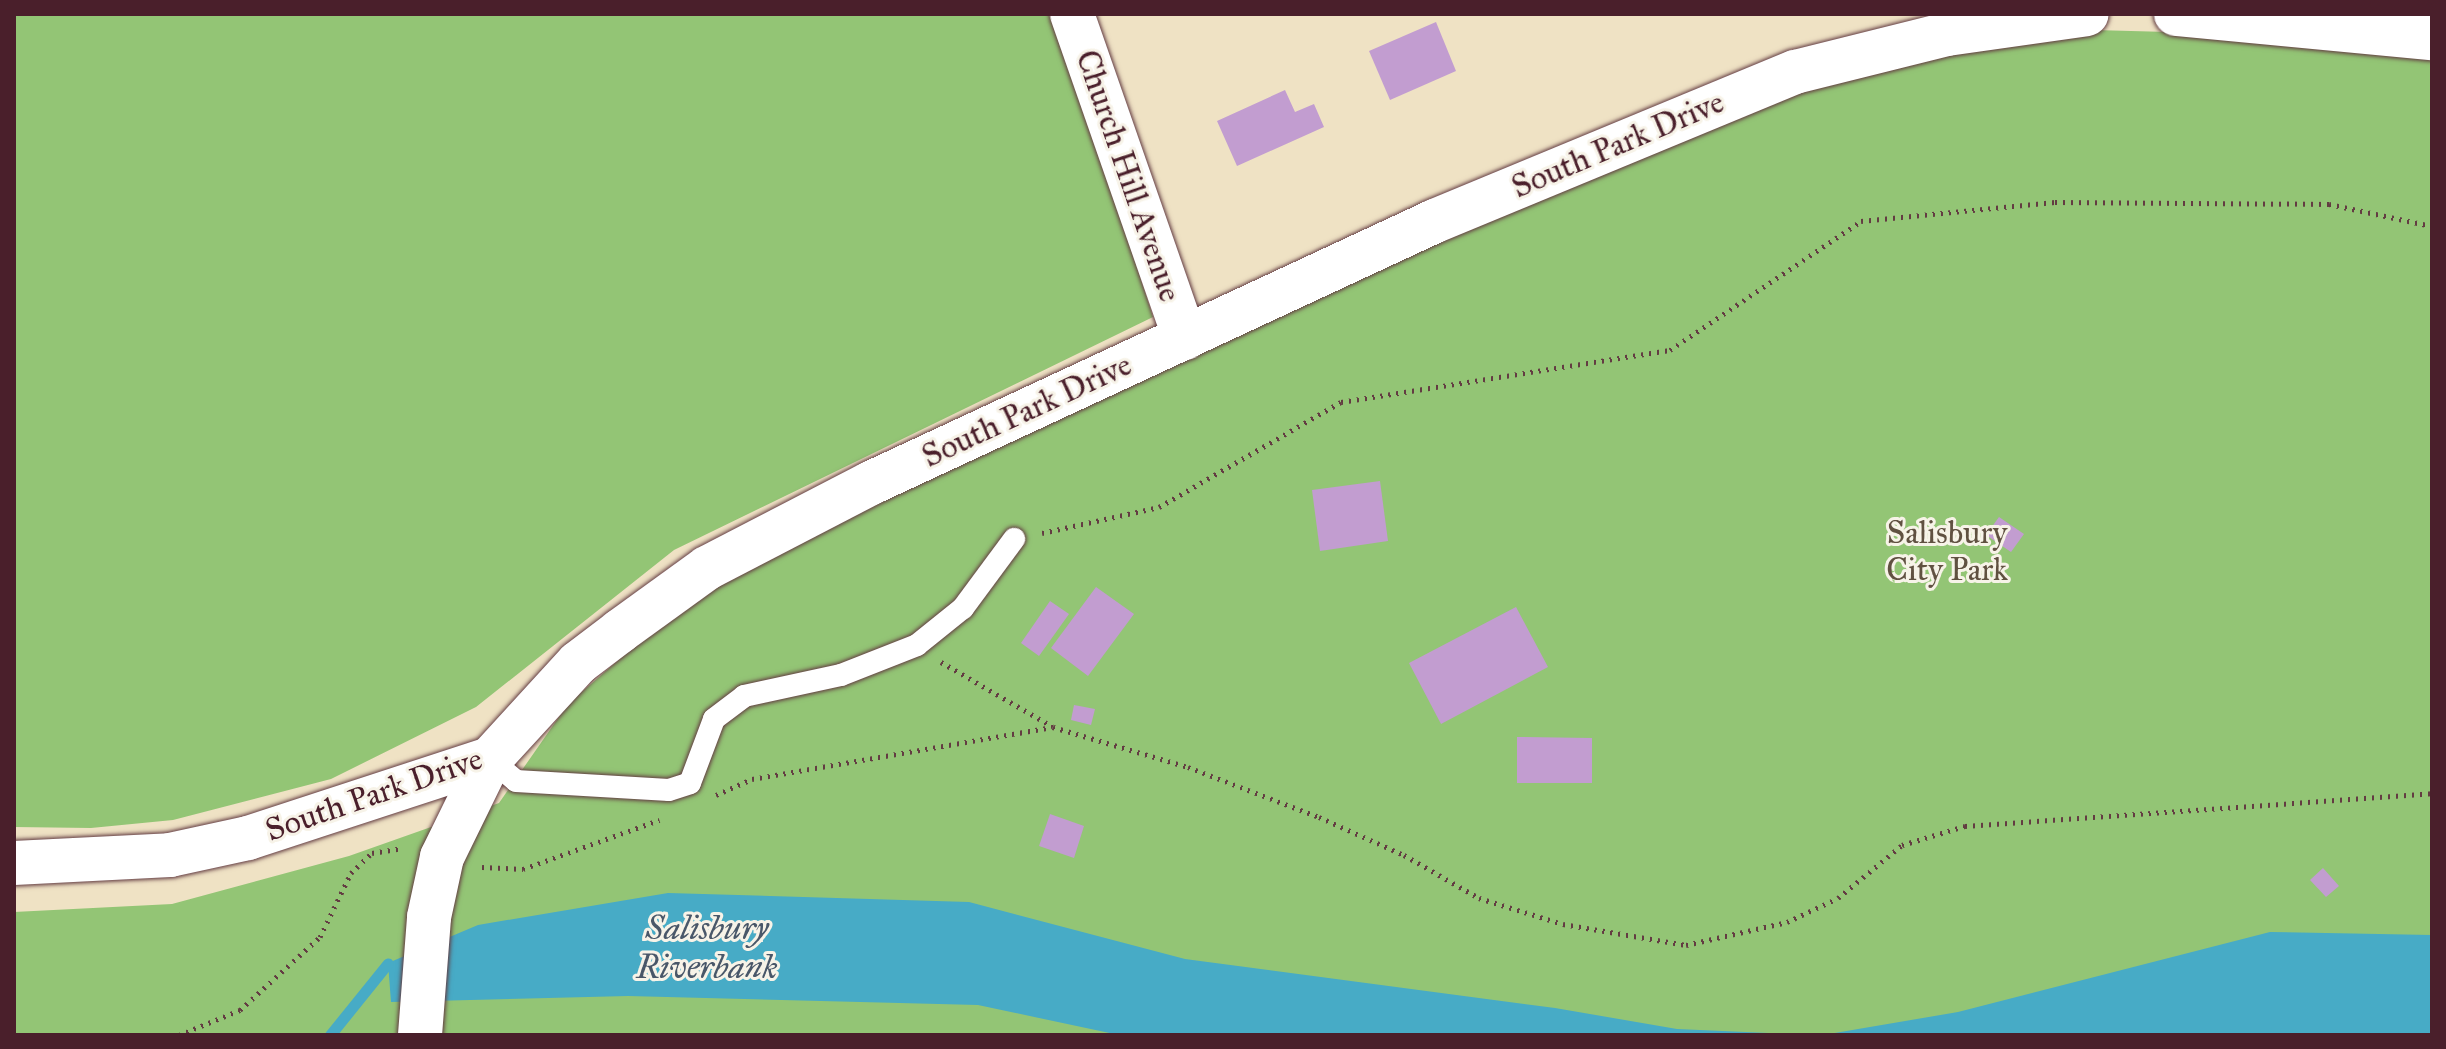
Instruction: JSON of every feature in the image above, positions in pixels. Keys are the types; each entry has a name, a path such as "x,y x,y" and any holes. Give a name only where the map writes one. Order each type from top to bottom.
{"street":[{"name":"Church Hill Avenue","path":"1072,14 1185,338"},
{"name":"South Park Drive","path":"14,863 170,855 248,838 490,759 578,663 707,568 871,483 1435,221 1795,72 1947,34 2087,14"},
{"path":"2176,14 2432,38"},
{"path":"421,1018 429,917 442,857 490,759"}],"lane":[{"path":"490,759 516,781 669,790 690,783 714,719 744,696 841,675 917,645 963,608 1014,539"}],"path":[{"path":"1014,539 1159,507 1341,402 1670,350 1861,221 2055,202 2314,204 2432,226"},
{"path":"917,645 975,686 1053,727 1188,767 1319,817 1404,855 1479,898 1576,927 1686,945 1787,922 1838,898 1902,845 1965,826 2432,793"},
{"path":"708,798 752,779 1053,727"},
{"path":"473,866 523,869 608,843 665,817"},
{"path":"179,1035 240,1010 320,937 351,873 372,853 411,847"}],"green space":[{"path":"14,14 1055,14 1153,317 674,550 476,707 331,779 173,820 91,828 14,827"},
{"name":"Salisbury City Park","path":"2094,30 2205,33 2432,57 2432,1035 14,1035 14,912 172,904 349,856 499,803 568,704 661,623 784,545 1284,302 1821,84 1895,61"}],"water":[{"name":"Salisbury Riverbank","path":"668,893 969,902 1185,959 1555,1008 1677,1029 1813,1035 1119,1035 978,1005 628,996 391,1002 388,963 478,925"},
{"path":"2270,932 2432,935 2432,1035 1823,1035 1958,1012"}],"building":[{"path":"1436,22 1456,71 1390,100 1369,51"},
{"path":"1285,90 1295,112 1314,104 1324,127 1237,166 1217,121"},
{"path":"1380,481 1388,541 1320,551 1312,490"},
{"path":"1999,517 2024,534 2011,552 1986,535"},
{"path":"1096,587 1134,614 1088,676 1051,648"},
{"path":"1050,601 1069,614 1039,656 1021,643"},
{"path":"1516,607 1548,667 1441,724 1409,663"},
{"path":"1074,705 1095,709 1091,725 1071,720"},
{"path":"1517,737 1592,738 1592,783 1517,783"},
{"path":"1050,814 1084,826 1074,858 1039,846"},
{"path":"2323,868 2339,886 2326,897 2310,880"}],"waterway":[{"path":"330,1035 388,963"}]}
